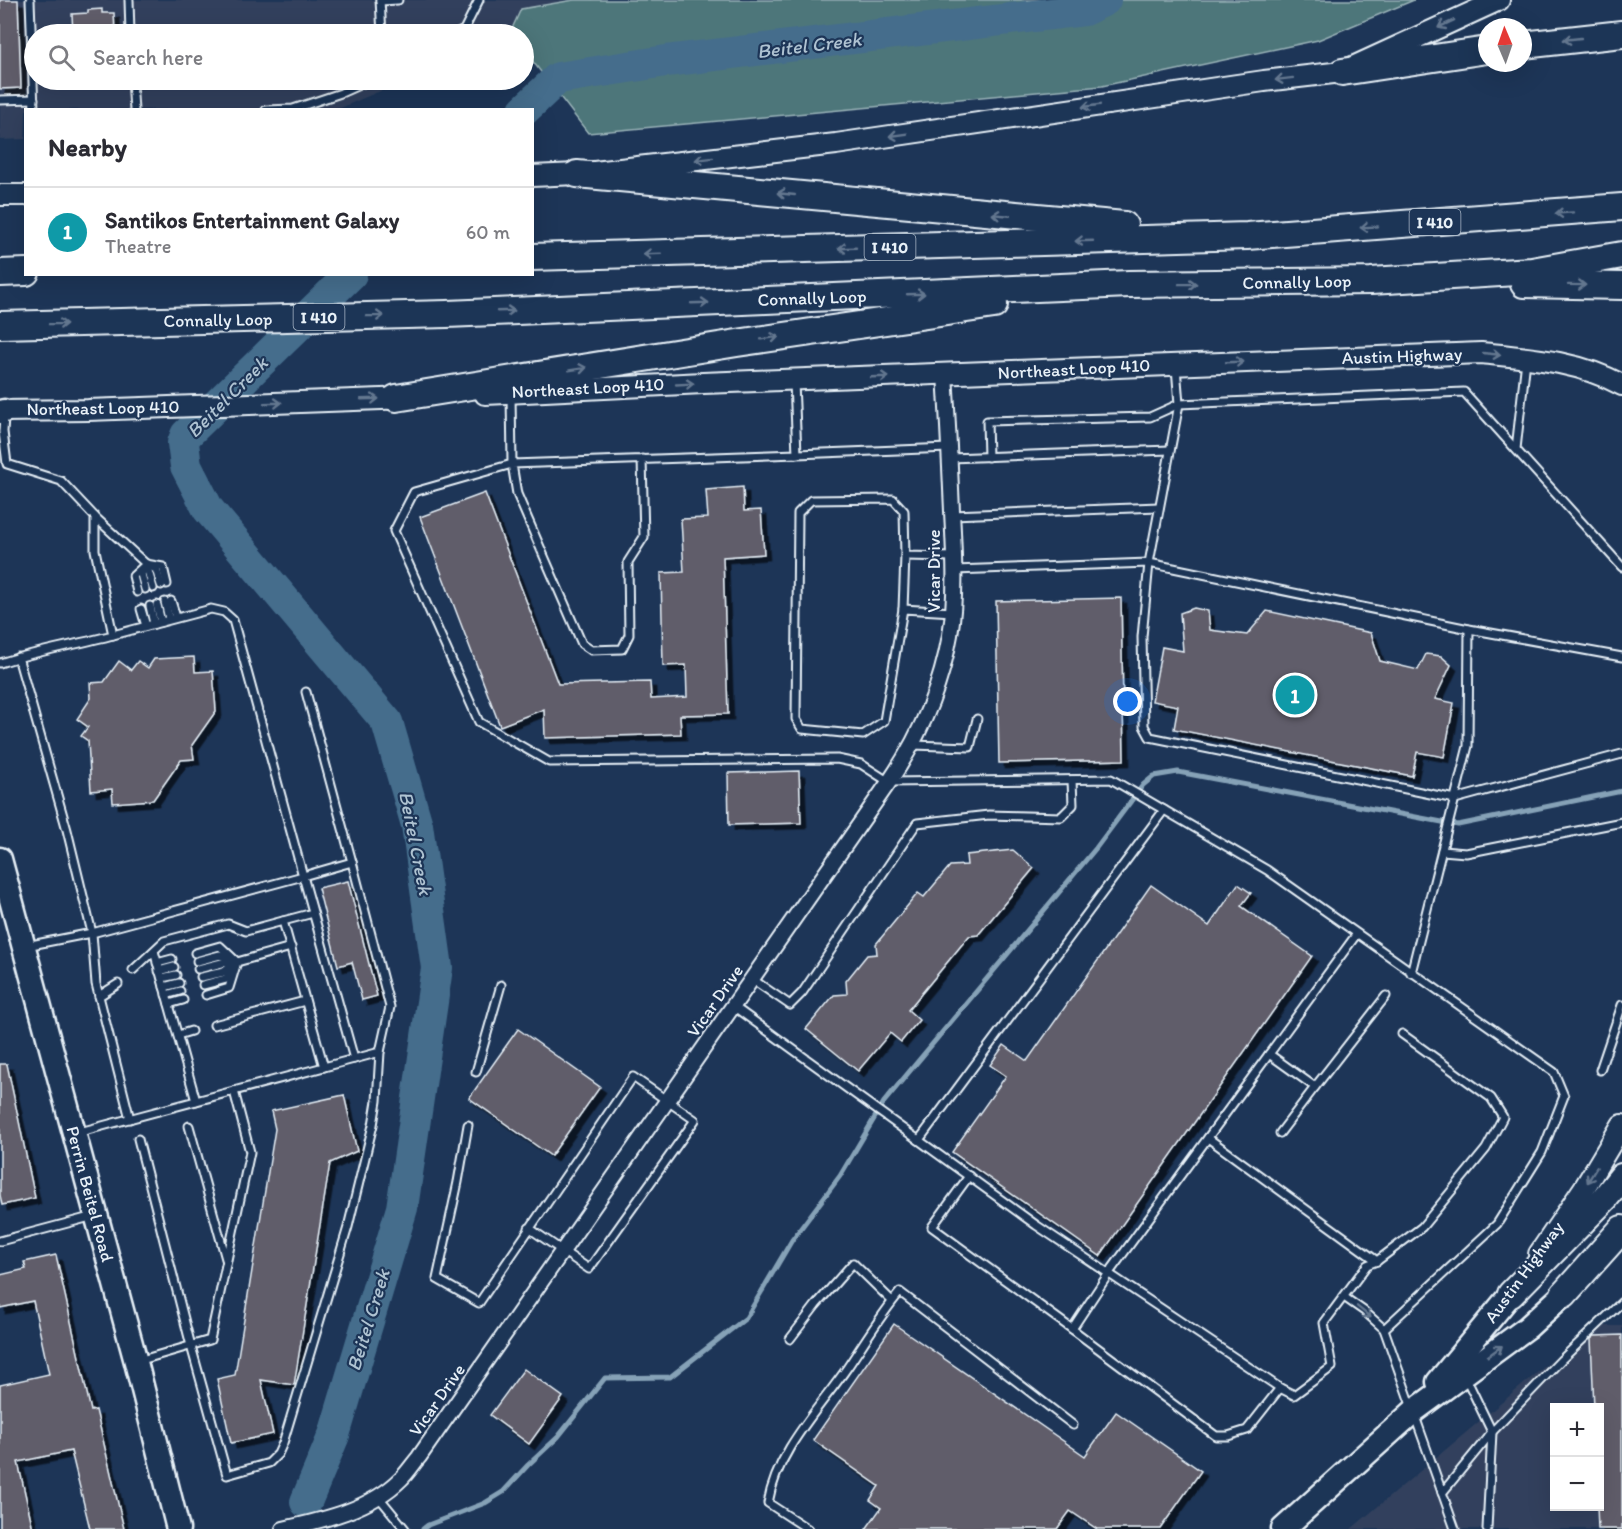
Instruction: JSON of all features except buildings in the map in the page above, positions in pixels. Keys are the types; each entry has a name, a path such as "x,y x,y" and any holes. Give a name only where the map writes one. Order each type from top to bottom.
{"highway":[{"path":"1532,44 1622,34"},
{"path":"1342,72 1478,51"},
{"path":"577,174 1247,236"},
{"name":"I 410","path":"534,257 1247,236 1622,207"},
{"name":"Connally Loop","path":"0,325 447,314 1129,284 1371,281 1532,271 1622,255"},
{"path":"0,273 24,272"},
{"path":"1371,281 1622,286"},
{"path":"396,398 737,343 1129,284"},
{"path":"1511,1294 1605,1198 1622,1177"},
{"path":"1564,1294 1622,1229"}],"main road":[{"path":"534,176 577,174 836,144 1264,81 1342,72 1499,0"},
{"path":"0,195 24,195"},
{"name":"Austin Highway","path":"1176,364 1481,352 1569,363 1622,385"},
{"name":"Northeast Loop 410","path":"1,411 88,410 396,398 1176,364"},
{"name":"Perrin Beitel Road","path":"0,859 10,907 24,946 136,1362 178,1529"},
{"name":"Austin Highway","path":"1414,1411 1511,1294 1586,1185 1622,1125"},
{"name":"Austin Highway","path":"1282,1529 1414,1411 1528,1326 1622,1247"}],"street":[{"name":"Vicar Drive","path":"284,1529 342,1513 378,1496 401,1479 419,1457 913,745 942,671 953,612 954,564 945,374"}],"lane":[{"path":"30,0 31,24"},
{"path":"129,0 130,24"},
{"path":"381,24 380,0 398,0"},
{"path":"467,24 479,0"},
{"path":"34,90 34,108"},
{"path":"133,90 134,108"},
{"path":"296,108 348,90"},
{"path":"0,100 34,99"},
{"path":"1516,449 1526,357"},
{"path":"1176,364 1179,404 1149,563 1142,637 1144,726 1150,737 1455,799 1622,754"},
{"path":"794,380 797,454"},
{"path":"511,392 512,464 517,494 582,644 591,650 622,649 629,635 628,562 644,537 642,459"},
{"path":"988,457 987,421 1150,417 1179,404 1464,392 1622,567"},
{"path":"1,411 7,464 61,481 95,517 146,564 156,587 163,567 146,564"},
{"path":"1170,450 988,457 949,453 797,454 512,464 414,492 394,531 479,723 549,762 837,759 861,764 889,782 1111,779 1267,870 1356,935 1554,1072 1564,1095 1542,1152 1497,1224 1384,1329"},
{"path":"893,499 904,511 905,556 903,609 884,721 863,735 802,729 796,718 798,513 810,500 893,499"},
{"path":"952,515 1159,507"},
{"path":"95,517 96,550 112,635"},
{"path":"905,556 954,564 1149,563 1469,629 1622,657"},
{"path":"136,592 133,576 146,564"},
{"path":"168,601 173,618"},
{"path":"153,605 158,622"},
{"path":"141,609 146,626"},
{"path":"0,663 211,609 224,612 233,620 354,1059"},
{"path":"903,609 953,612"},
{"path":"1411,973 1468,746 1469,629"},
{"path":"18,657 68,830 92,933 96,984 130,1119"},
{"path":"138,1139 227,1475 269,1462 278,1455 283,1443 348,1227 373,1125 380,1052 390,1007 306,692"},
{"path":"913,745 970,747 977,719"},
{"path":"752,979 790,1005 802,993 917,823 989,815 1061,817 1073,805 1072,780"},
{"path":"919,1140 1164,810"},
{"path":"1442,851 1466,853 1622,822"},
{"path":"24,946 92,933 352,862"},
{"path":"133,970 164,941 228,924 246,931 313,913"},
{"path":"283,921 324,1067"},
{"path":"1072,1329 1109,1273 1356,935"},
{"path":"237,962 220,946 197,961 237,962 291,947"},
{"path":"154,951 196,1101"},
{"path":"202,981 224,972 237,962"},
{"path":"206,994 229,988 237,962"},
{"path":"160,971 173,963"},
{"path":"160,971 176,975"},
{"path":"99,996 118,984"},
{"path":"476,1072 501,985"},
{"path":"165,991 180,987"},
{"path":"1280,1133 1386,996"},
{"path":"169,1004 183,1000"},
{"path":"214,1025 305,1001"},
{"path":"1600,1070 1622,1005"},
{"path":"733,1006 1036,1225 1280,1388 1294,1395 1332,1367 1324,1323 1367,1265 1377,1261 1422,1227 1486,1149 1503,1117 1491,1098 1402,1034"},
{"path":"178,1035 191,1031"},
{"path":"74,1134 380,1052"},
{"path":"1269,1054 1315,1087"},
{"path":"468,1125 459,1182 437,1279 479,1303 529,1228 633,1077 695,1120 589,1269 529,1228"},
{"path":"136,1362 210,1340 250,1152 234,1091"},
{"path":"189,1126 226,1260"},
{"path":"1208,1138 1377,1261"},
{"path":"969,1176 932,1227 1216,1436 1228,1436 1247,1430 1280,1388"},
{"path":"0,1240 96,1215"},
{"path":"790,1339 853,1263 892,1301"},
{"path":"808,1529 768,1503 771,1486 796,1437 900,1292 1074,1425"},
{"path":"1344,1297 1384,1329 1455,1529"},
{"path":"1442,1493 1492,1432 1561,1360 1622,1302"},
{"path":"1464,1374 1492,1432 1487,1529"},
{"path":"378,1496 403,1527"}],"shaded area":[{"path":"0,0 574,0 521,9 514,24 24,24 24,90 383,90 340,108 24,108 24,139 0,140"},
{"path":"1593,1326 1622,1326 1622,1529 1351,1529"}],"green space":[{"path":"574,0 1414,0 1318,40 1102,86 588,133 534,63 534,24 514,24 521,9"}],"waterway":[{"name":"Beitel Creek","path":"526,108 558,78 666,61 1084,10 1105,0"},
{"name":"Beitel Creek","path":"306,1502 334,1435 402,1208 437,968 417,825 387,722 208,509 186,466 183,443 186,435 349,276"},
{"path":"423,1529 485,1503 503,1492 558,1437 605,1378 670,1377 746,1318 792,1240 840,1176 884,1102 1096,848 1143,785 1154,776 1178,772 1458,825 1622,791"}],"place":[{"name":"Santikos Entertainment Galaxy","path":"1295,695"}]}
